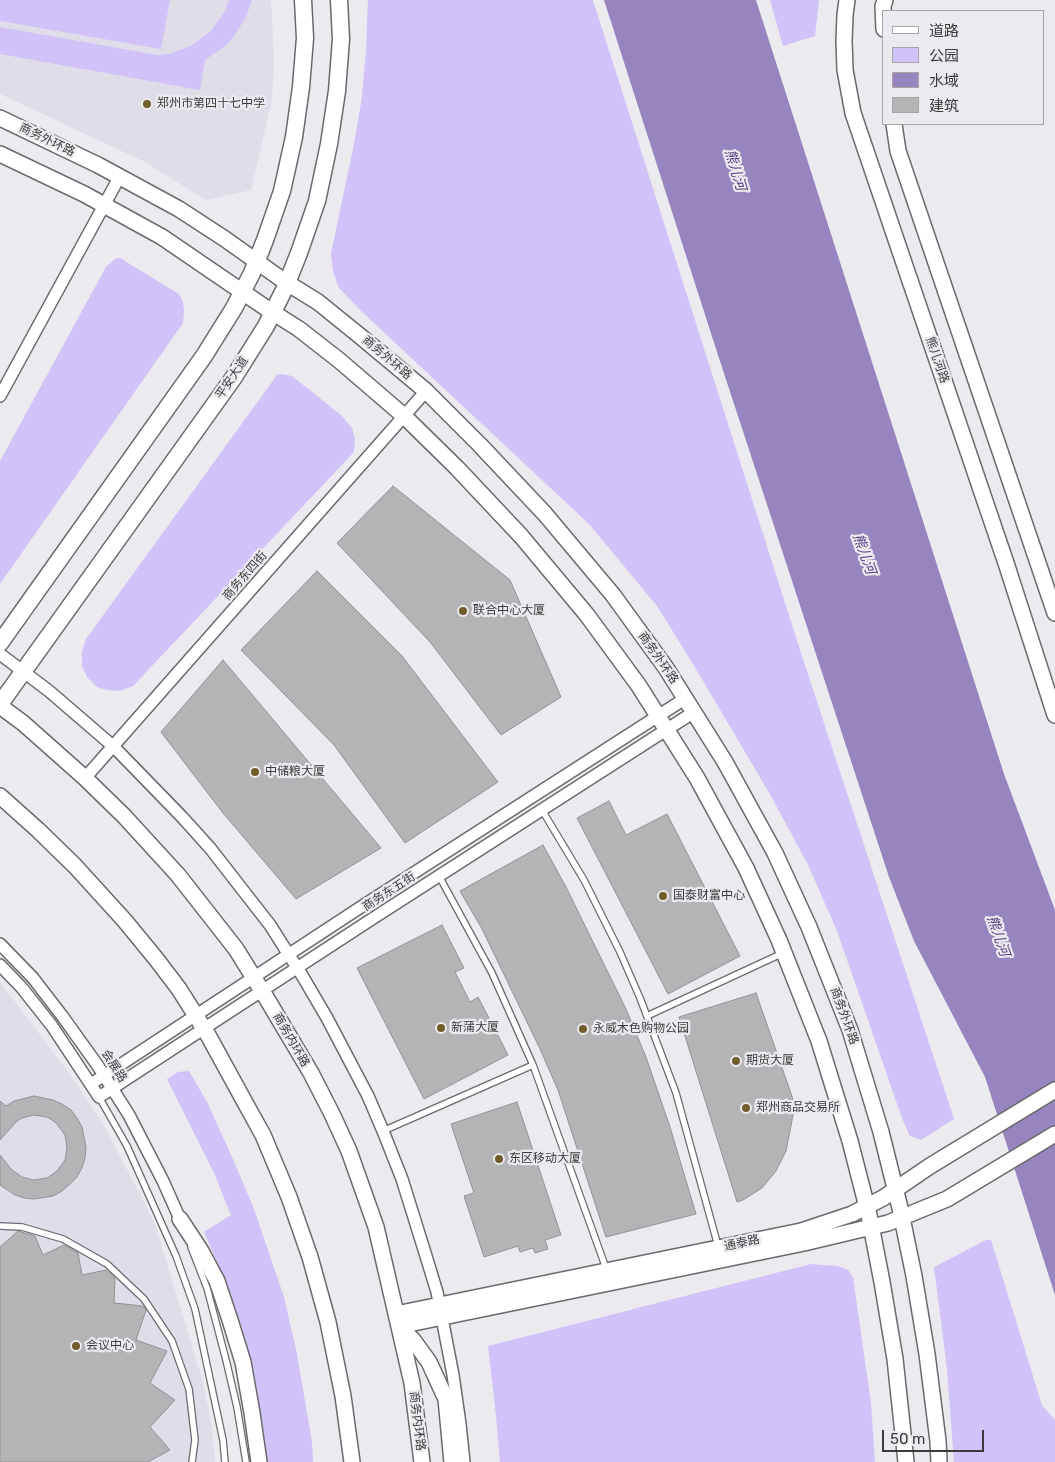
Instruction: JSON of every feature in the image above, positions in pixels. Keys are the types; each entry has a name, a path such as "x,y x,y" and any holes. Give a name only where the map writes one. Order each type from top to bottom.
{"main road":[{"path":"0,643 204,356 243,291 282,191 294,137 305,38 303,0"},
{"name":"平安大道","path":"0,705 234,377 273,312 287,282 317,201 338,91 341,39 339,0"}],"street":[{"name":"熊儿河路","path":"848,0 845,15 845,70 852,113 1006,563 1055,716"},
{"name":"商务外环路","path":"0,118 120,176 179,209 318,302 426,391 507,473 589,565 649,644 686,698 725,762 775,854 809,928 850,1030 881,1132 902,1217 927,1354 939,1462"},
{"path":"894,125 898,151 1055,613"},
{"path":"0,154 105,205 162,237 299,328 340,361 404,416 490,502 564,586 628,670 697,778 746,868 784,952 819,1041 850,1141 871,1227 895,1359 906,1462"},
{"path":"0,396 120,176"},
{"name":"商务东四街","path":"85,778 426,391"},
{"path":"0,654 49,690 114,747 210,848 270,925 327,1018 368,1096 413,1213 437,1292 454,1385 464,1462"},
{"name":"商务东五街","path":"91,1084 288,954 686,698"},
{"name":"商务内环路","path":"0,705 85,778 124,816 178,875 236,949 311,1073 349,1152 376,1227 412,1383 422,1462"},
{"name":"商务东五街","path":"99,1098 694,712"},
{"path":"0,796 75,866 125,920 178,989 204,1029 263,1135 310,1257 328,1322 343,1396 352,1462"},
{"name":"会展路","path":"0,944 33,978 104,1075 129,1115 180,1219"},
{"path":"0,965 22,988 52,1026 99,1098"},
{"name":"通泰路","path":"398,1320 606,1271 802,1231 852,1214 896,1189 930,1166 1055,1090"},
{"name":"通泰路","path":"440,1311 804,1243 888,1223 947,1199 1055,1134"},
{"path":"180,1219 201,1251 217,1281 230,1320 243,1362 259,1462"},
{"path":"398,1320 429,1362 446,1399 452,1462"}],"lane":[{"path":"542,810 584,880 620,952 647,1016 676,1093 719,1248"},
{"path":"439,876 492,973 533,1064 606,1271"},
{"path":"647,1016 784,952"},
{"path":"383,1132 533,1064"},
{"path":"99,1098 127,1146 179,1265 194,1310 223,1440 225,1462"},
{"path":"180,1219 207,1288 237,1407 246,1462"},
{"path":"0,1226 22,1227 63,1239 107,1264 144,1299 172,1341 189,1389 195,1440 192,1462"}],"shaded area":[{"name":"郑州市第四十七中学","path":"0,0 271,0 274,61 272,99 251,190 206,200 145,162 0,94"},
{"path":"0,982 69,1073 104,1125 155,1224 202,1379 211,1421 215,1462 0,1462"}],"green space":[{"path":"0,0 170,0 161,49 0,21"},
{"path":"229,0 252,0 246,17 233,38 205,60 200,90 0,54 0,27 157,55 169,54 191,46 210,32 224,13"},
{"path":"368,0 593,0 800,650 954,1119 921,1140 910,1136 903,1121 837,931 808,865 771,796 657,606 589,524 360,310 339,288 333,272 331,253 362,97"},
{"path":"770,0 819,0 815,36 783,46"},
{"path":"120,258 179,294 183,302 183,323 0,584 0,461 106,267 115,259"},
{"path":"277,375 292,376 341,415 352,428 355,438 354,452 133,686 120,691 97,687 87,677 82,666 82,652 86,639"},
{"path":"189,1071 207,1102 254,1209 284,1297 297,1354 312,1442 313,1462 267,1462 243,1338 225,1280 204,1232 231,1215 214,1173 167,1079 178,1072"},
{"path":"986,1240 991,1240 1042,1405 1055,1420 1055,1462 954,1462 947,1369 934,1267"},
{"path":"811,1264 838,1266 848,1270 853,1277 871,1403 875,1462 500,1462 488,1346"}],"water":[{"name":"熊儿河","path":"604,0 756,0 1004,774 1055,910 1055,1295 985,1077 914,941 889,877"}],"building":[{"name":"联合中心大厦","path":"393,486 510,580 561,697 501,735 430,642 337,543"},
{"path":"317,571 402,656 498,782 405,843 334,745 241,650"},
{"name":"中储粮大厦","path":"223,660 381,848 296,899 223,813 161,732"},
{"name":"国泰财富中心","path":"609,801 626,835 667,814 740,956 668,994 577,818"},
{"name":"永威木色购物公园","path":"543,845 565,885 626,1009 646,1057 670,1127 696,1214 606,1237 558,1090 482,929 460,891"},
{"name":"新蒲大厦","path":"442,925 464,968 455,972 470,1002 478,997 508,1055 424,1099 357,968"},
{"name":"期货大厦","path":"756,993 795,1105 786,1151 776,1171 762,1188 737,1202 679,1017"},
{"path":"34,1096 53,1100 71,1110 82,1127 86,1147 82,1168 70,1184 53,1196 34,1199 15,1195 0,1185 0,1155 12,1170 22,1177 34,1180 47,1178 57,1171 65,1160 67,1147 65,1135 52,1120 47,1117 34,1115 17,1121 0,1140 0,1101 6,1106 14,1101"},
{"name":"东区移动大厦","path":"517,1102 561,1235 545,1240 548,1249 535,1253 533,1248 520,1252 518,1246 484,1257 464,1196 474,1193 451,1124"},
{"name":"会议中心","path":"18,1231 35,1236 43,1255 64,1245 78,1253 82,1275 106,1270 115,1278 114,1303 143,1306 146,1310 136,1340 167,1351 150,1383 175,1400 150,1427 170,1450 148,1462 0,1462 0,1247"}],"place":[{"name":"郑州市第四十七中学","path":"147,104"},
{"name":"联合中心大厦","path":"463,611"},
{"name":"中储粮大厦","path":"255,772"},
{"name":"国泰财富中心","path":"663,896"},
{"name":"新蒲大厦","path":"441,1028"},
{"name":"永威木色购物公园","path":"583,1029"},
{"name":"期货大厦","path":"736,1061"},
{"name":"郑州商品交易所","path":"746,1108"},
{"name":"东区移动大厦","path":"499,1159"},
{"name":"会议中心","path":"76,1346"}]}
